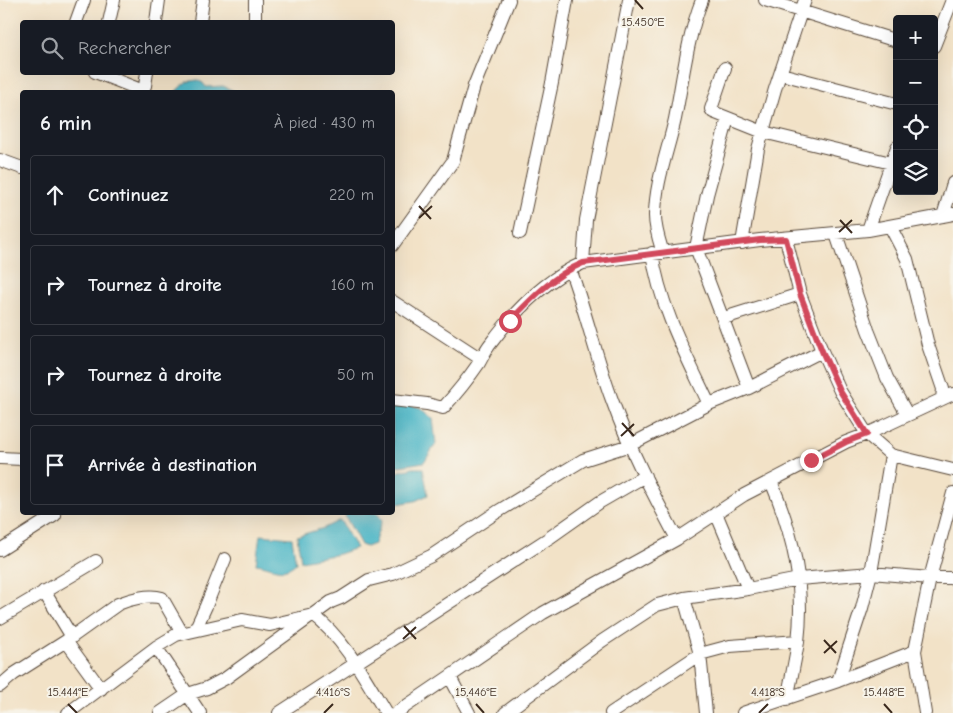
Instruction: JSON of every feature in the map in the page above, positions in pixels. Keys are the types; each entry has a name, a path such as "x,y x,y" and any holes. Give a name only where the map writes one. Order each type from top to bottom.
{"street":[{"path":"77,20 84,0"},
{"path":"109,20 114,0"},
{"path":"156,20 159,0"},
{"path":"200,20 203,0"},
{"path":"255,0 255,20"},
{"path":"395,242 453,161 474,86 509,0"},
{"path":"520,233 552,83 567,0"},
{"path":"583,263 586,220 630,0"},
{"path":"702,0 690,39 654,214 658,253 658,286 677,337 709,404"},
{"path":"765,0 801,13 893,40"},
{"path":"742,243 758,149 806,0"},
{"path":"938,36 952,0"},
{"path":"726,68 711,109 713,112 763,132 891,163"},
{"path":"781,74 893,103"},
{"path":"103,75 142,90 146,75"},
{"path":"728,118 707,195 696,248 749,388"},
{"path":"868,230 896,150"},
{"path":"0,160 20,167"},
{"path":"395,400 443,408 460,389 498,334 525,304 570,268 583,263 696,248 868,230 948,215 953,183"},
{"path":"396,713 544,613 677,539 716,513 771,481 846,442 948,397 943,389 928,345 907,259 890,226"},
{"path":"836,234 868,330 887,378 907,414"},
{"path":"786,239 800,294 822,351 840,391 867,434 891,455 953,470"},
{"path":"570,268 582,301 611,399 630,445 677,539"},
{"path":"724,318 800,294"},
{"path":"395,303 481,359"},
{"path":"160,713 188,694 207,688 226,678 331,602 341,598 368,580 393,574 432,556 497,512 583,460 630,445 709,404 749,388 822,351"},
{"path":"838,681 862,608 871,573 891,455"},
{"path":"0,458 20,459"},
{"path":"278,713 354,662 549,538 600,502 645,476"},
{"path":"771,481 792,539 799,579 798,641 787,698"},
{"path":"925,713 914,651 930,578 953,493"},
{"path":"716,513 748,589"},
{"path":"0,550 55,516"},
{"path":"188,631 206,606 224,558"},
{"path":"0,618 96,561"},
{"path":"505,713 629,622 657,605 684,598 748,589 799,579 871,573 953,578"},
{"path":"44,591 69,639 100,689"},
{"path":"0,686 14,674 69,639 121,602 155,596 164,599 188,631"},
{"path":"684,598 700,654 706,713"},
{"path":"68,713 156,648 188,631 242,620 270,625 313,615"},
{"path":"313,615 326,625 354,662 386,713"},
{"path":"611,713 700,654 730,646 798,641"},
{"path":"156,648 200,713"},
{"path":"743,713 838,681 914,651"},
{"path":"450,677 469,713"}],"water":[{"path":"197,80 206,87 223,86 232,90 177,90 186,82"},
{"path":"395,401 421,408 433,418 436,444 424,462 395,467"},
{"path":"413,468 423,468 428,495 415,501 397,504 395,502 395,472"},
{"path":"378,515 382,520 374,544 366,547 361,545 345,516"},
{"path":"340,520 356,548 339,554 301,561 297,536 324,528"},
{"path":"260,535 292,538 296,563 282,570 256,564"}],"route":[{"path":"510,321 539,292 570,268 583,263 760,240 786,239 800,294 822,351 840,391 867,434 846,442 811,460"}]}
